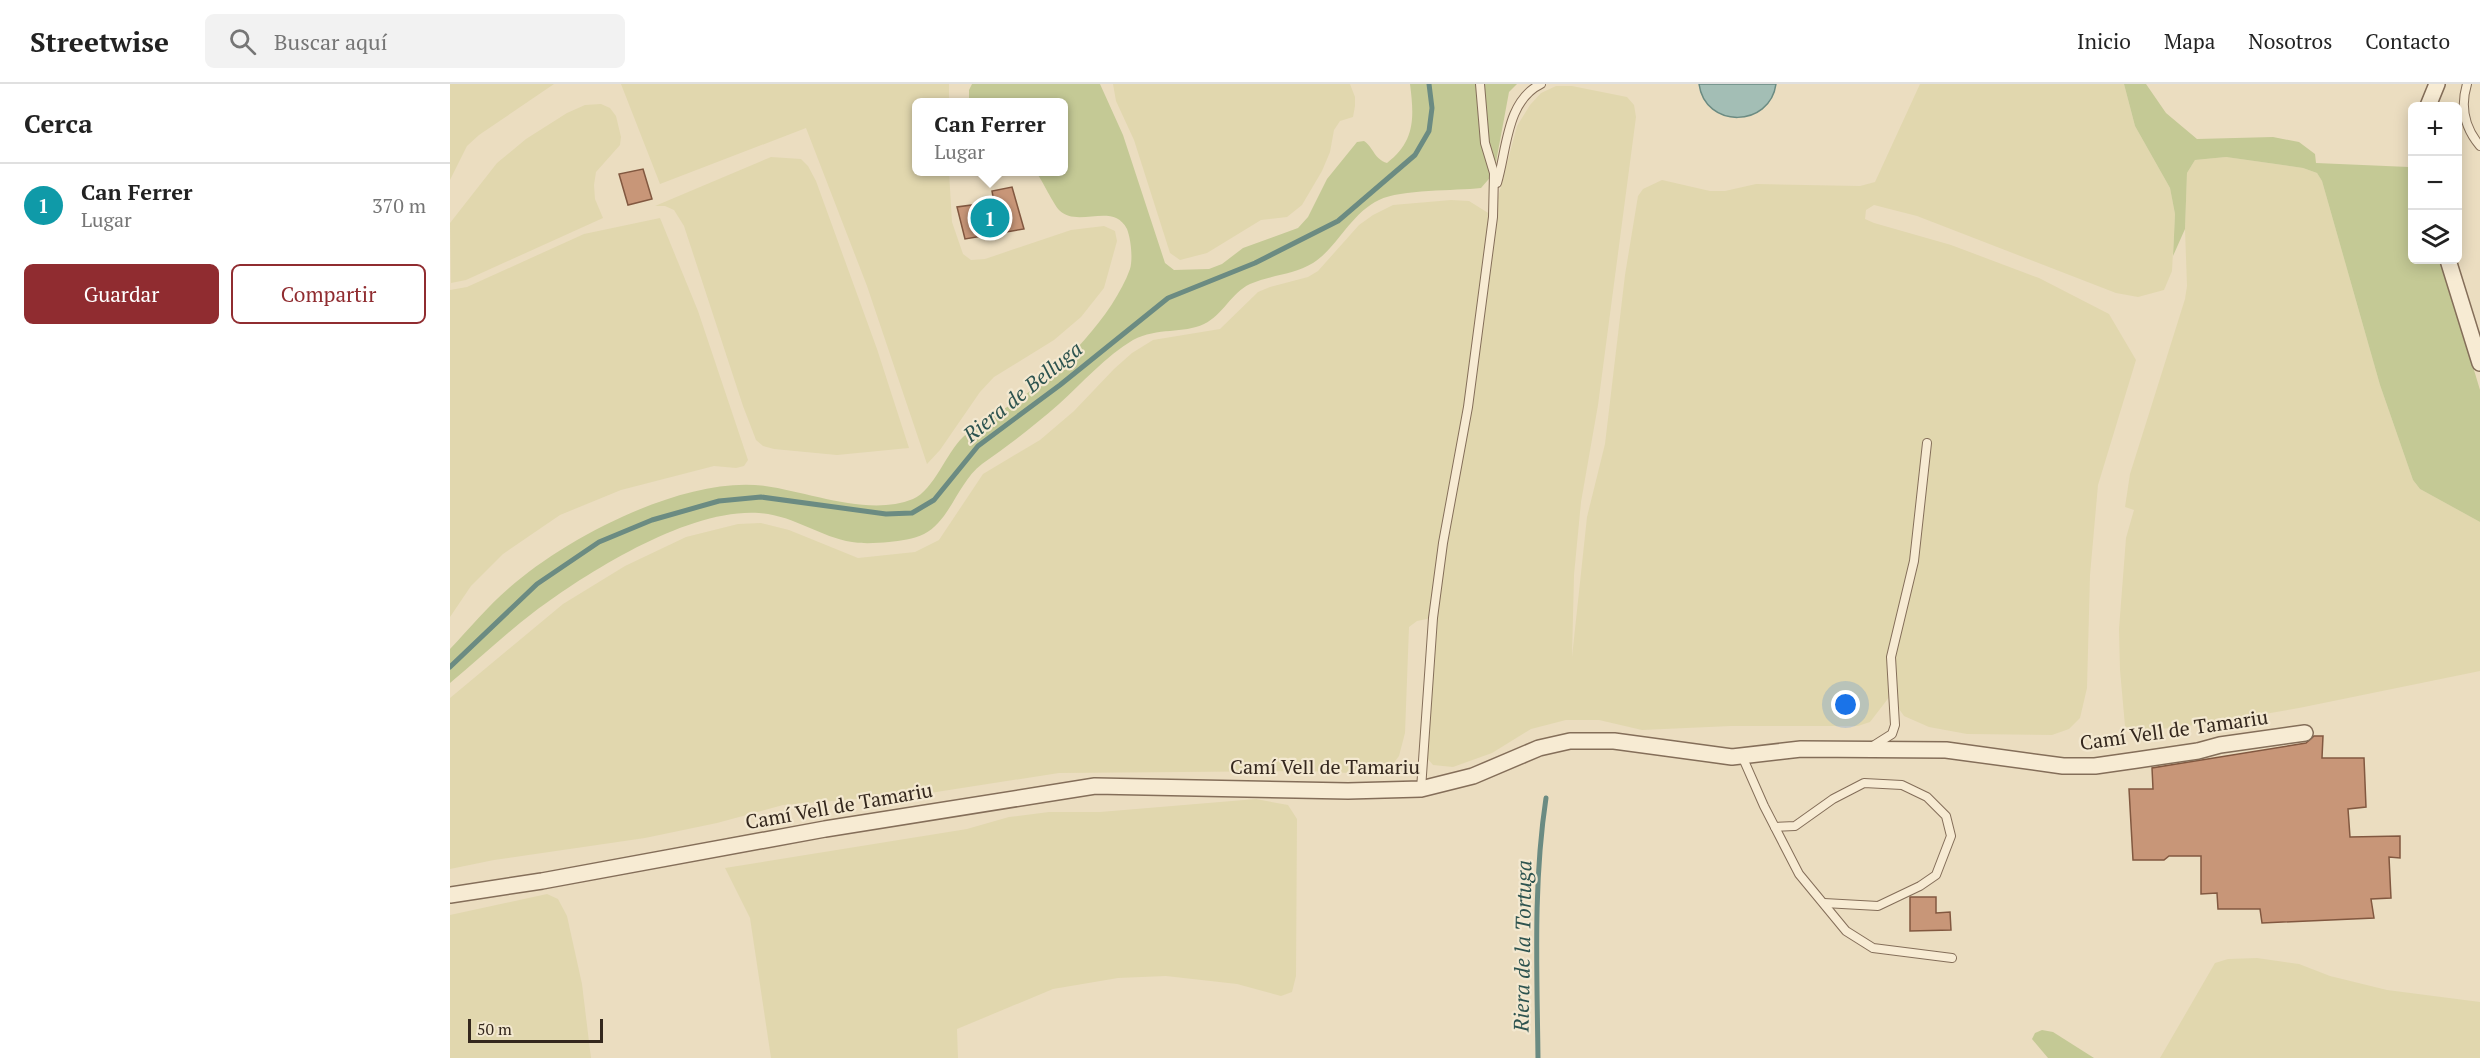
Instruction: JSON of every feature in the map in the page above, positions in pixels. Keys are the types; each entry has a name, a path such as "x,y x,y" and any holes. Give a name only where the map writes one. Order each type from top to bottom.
{"street":[{"path":"2430,102 2437,84"},
{"path":"2449,264 2480,363"},
{"name":"Camí Vell de Tamariu","path":"450,895 542,881 825,829 1095,786 1348,791 1421,789 1473,776 1539,748 1570,741 1614,741 1732,757 1801,749 1946,750 2063,766 2095,766 2305,733"}],"lane":[{"path":"1421,789 1433,618 1443,543 1468,407 1493,217 1494,173 1485,143 1480,84"},
{"path":"1494,193 1510,124 1526,94 1541,84"},
{"path":"2467,84 2462,101 2464,116 2471,135 2480,146"},
{"path":"1863,750 1892,734 1895,725 1891,657 1914,561 1927,443"},
{"path":"1742,756 1799,874 1846,931 1874,948 1952,958"},
{"path":"1775,827 1795,826 1833,799 1864,783 1902,785 1927,797 1946,816 1951,836 1936,874 1920,886 1878,906 1824,903"}],"shaded area":[{"path":"450,84 554,84 479,135 467,146 450,180"},
{"path":"621,84 949,84 949,98 912,98 912,176 949,176 952,222 963,254 971,260 985,259 1071,230 1104,226 1115,231 1117,241 1104,288 1081,317 1054,340 994,377 980,392 940,450 927,464 867,286 806,128 660,184"},
{"path":"1113,84 1350,84 1355,97 1355,106 1353,117 1340,121 1334,130 1330,152 1322,171 1302,205 1287,217 1261,220 1207,253 1180,260 1170,253 1134,140 1116,101"},
{"path":"1920,84 2124,84 2135,126 2170,188 2175,214 2172,271 2164,290 2138,297 2116,293 1917,216 1874,205 1866,210 1865,219 1874,223 1951,245 2039,278 2109,314 2136,360 2098,485 2090,575 2087,688 2080,718 2069,729 2052,735 1967,734 1929,727 1904,716 1890,696 1870,722 1858,726 1731,726 1642,730 1599,720 1566,720 1531,729 1492,753 1453,767 1433,765 1422,752 1432,618 1417,621 1409,627 1405,733 1399,756 1393,764 1377,769 1349,773 1309,771 1059,773 930,793 783,805 717,823 645,838 494,860 450,869 450,698 563,604 625,566 686,537 738,524 761,523 789,530 858,558 915,552 939,540 983,474 1040,440 1074,411 1132,353 1153,340 1220,329 1258,292 1308,277 1318,271 1359,225 1393,205 1451,200 1469,201 1493,216 1517,126 1530,105 1541,93 1556,86 1572,86 1627,97 1634,105 1636,117 1598,405 1581,502 1574,575 1572,657 1587,517 1605,444 1625,275 1638,196 1643,189 1662,180 1710,191 1725,191 1756,184 1860,186 1875,182"},
{"path":"601,104 610,108 616,116 621,137 620,145 596,172 595,199 603,218 466,280 451,283 450,223 497,163 526,139 567,113 585,105"},
{"path":"771,157 801,159 808,166 816,181 877,349 909,448 837,455 774,449 763,446 756,440 684,226 674,210 665,206 655,206"},
{"path":"2226,157 2303,168 2317,173 2322,181 2380,385 2413,480 2420,489 2480,522 2480,671 2299,708 2212,723 2135,732 2125,726 2119,629 2126,538 2134,510 2125,507 2130,474 2185,299 2187,173 2195,160"},
{"path":"660,218 698,311 748,460 744,466 736,468 714,466 621,490 560,515 503,554 471,586 450,617 450,290 467,287 584,234"},
{"path":"1256,799 1288,805 1297,819 1296,976 1292,992 1281,996 1237,984 1166,976 1118,978 1053,989 957,1029 958,1058 771,1058 750,918 725,868 967,829 1009,817 1049,812 1100,812"},
{"path":"547,894 558,899 567,916 582,984 591,1058 450,1058 450,915"},
{"path":"2257,958 2299,964 2330,976 2387,990 2480,1002 2480,1058 2160,1058 2215,963 2228,959"}],"green space":[{"path":"972,84 1100,84 1123,135 1165,263 1174,270 1209,269 1222,264 1243,248 1298,228 1308,217 1327,179 1357,142 1364,141 1379,159 1387,163 1403,146 1411,127 1410,84 1517,84 1509,92 1494,173 1481,188 1414,192 1379,200 1360,213 1330,249 1313,263 1298,270 1250,284 1204,324 1188,329 1152,333 1123,346 1040,420 982,464 966,481 941,520 924,534 898,541 861,543 829,536 783,518 759,513 731,514 702,521 641,545 583,579 523,620 450,683 450,649 509,588 562,549 629,514 700,490 734,485 765,486 858,504 896,504 913,499 934,480 963,437 1014,403 1053,372 1099,323 1122,287 1130,269 1130,238 1121,221 1113,217 1076,217 1059,210 1038,176 1068,176 1068,98 969,98"},
{"path":"2124,84 2146,84 2166,113 2197,139 2273,137 2299,142 2315,154 2316,163 2408,167 2408,264 2442,264 2480,390 2480,522 2420,489 2413,480 2380,385 2322,181 2317,173 2303,168 2226,157 2195,160 2187,173 2185,229 2173,256 2175,214 2170,188 2135,126"},
{"path":"2042,1030 2053,1032 2094,1058 2048,1058 2032,1039 2035,1033"}],"water":[{"path":"1699,84 1776,84 1771,98 1762,109 1751,115 1738,117 1724,115 1713,109 1704,99"}],"building":[{"path":"643,169 652,199 628,205 619,174"},
{"path":"1012,187 1024,229 965,239 957,207 994,202 992,191"},
{"path":"2314,736 2323,736 2322,758 2364,758 2366,807 2348,809 2350,837 2400,836 2400,858 2389,857 2391,898 2371,899 2374,918 2262,923 2260,909 2218,909 2217,893 2201,894 2201,856 2169,856 2164,860 2133,860 2129,789 2153,789 2152,768 2306,743"},
{"path":"1910,897 1936,897 1936,913 1950,912 1951,930 1910,931"}],"waterway":[{"name":"Riera de Belluga","path":"450,667 537,584 599,542 652,520 719,501 761,497 886,514 912,513 934,500 978,446 1060,385 1168,298 1255,263 1338,221 1415,155 1429,131 1432,108 1429,84"},
{"name":"Riera de la Tortuga","path":"1538,1058 1537,895 1546,798"}],"place":[{"name":"Can Ferrer","path":"990,218"}]}
